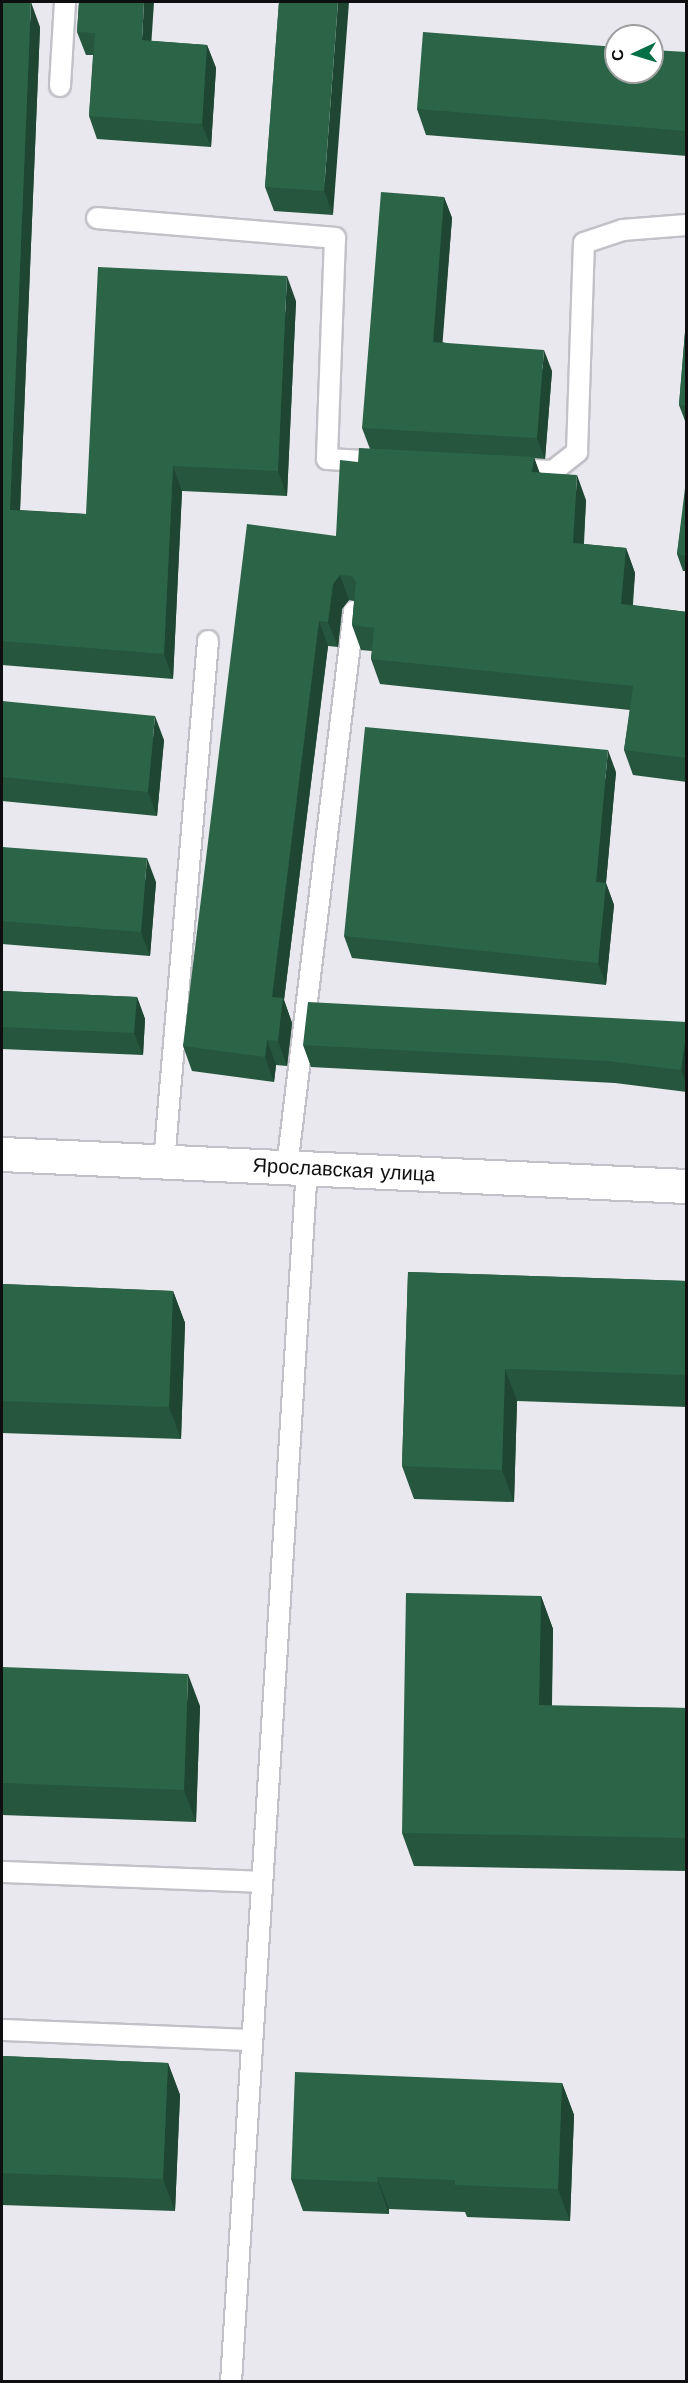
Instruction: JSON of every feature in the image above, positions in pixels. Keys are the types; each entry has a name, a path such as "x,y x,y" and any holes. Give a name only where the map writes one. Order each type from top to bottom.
{"street":[{"name":"Ярославская улица","path":"2,1154 687,1186"}],"lane":[{"path":"60,86 65,2"},
{"path":"97,218 335,238 327,459 398,463"},
{"path":"494,468 553,471 577,452 584,243 623,230 687,225"},
{"path":"231,2382 262,1882 297,1168 354,611"},
{"path":"164,1162 208,641"},
{"path":"2,1872 262,1882"},
{"path":"2,2030 252,2040"}],"building":[{"path":"2,2 31,2 10,510 86,514 98,267 287,276 278,471 173,466 164,654 2,641"},
{"path":"79,2 144,2 142,40 207,45 202,124 89,116 95,33 77,32"},
{"path":"279,2 338,2 324,191 265,187"},
{"path":"423,32 604,46 604,84 664,84 664,51 687,52 687,131 417,109"},
{"path":"381,192 444,197 433,342 544,350 537,438 362,428"},
{"path":"687,308 687,406 679,405"},
{"path":"359,448 534,457 532,472 577,475 573,543 626,548 621,604 687,612 687,758 624,750 633,686 371,659 374,628 352,625 356,582 352,576 340,575 333,584 328,622 319,621 272,997 283,998 278,1041 267,1040 265,1057 183,1046 247,524 336,536 340,460 358,462"},
{"path":"687,480 687,556 677,554"},
{"path":"2,701 155,716 148,792 2,777"},
{"path":"365,727 608,750 596,882 606,883 598,963 344,936"},
{"path":"2,847 147,858 141,932 2,921"},
{"path":"2,991 137,997 134,1033 2,1027"},
{"path":"308,1002 687,1022 687,1027 681,1070 607,1061 303,1045"},
{"path":"408,1272 687,1281 687,1375 505,1369 502,1470 402,1466"},
{"path":"2,1284 173,1291 169,1407 2,1401"},
{"path":"406,1593 541,1596 539,1705 687,1708 687,1838 402,1833"},
{"path":"2,1667 188,1674 184,1790 2,1783"},
{"path":"2,2056 168,2063 163,2179 2,2173"},
{"path":"295,2072 562,2083 558,2189 455,2185 455,2180 377,2177 378,2182 291,2179"}]}
